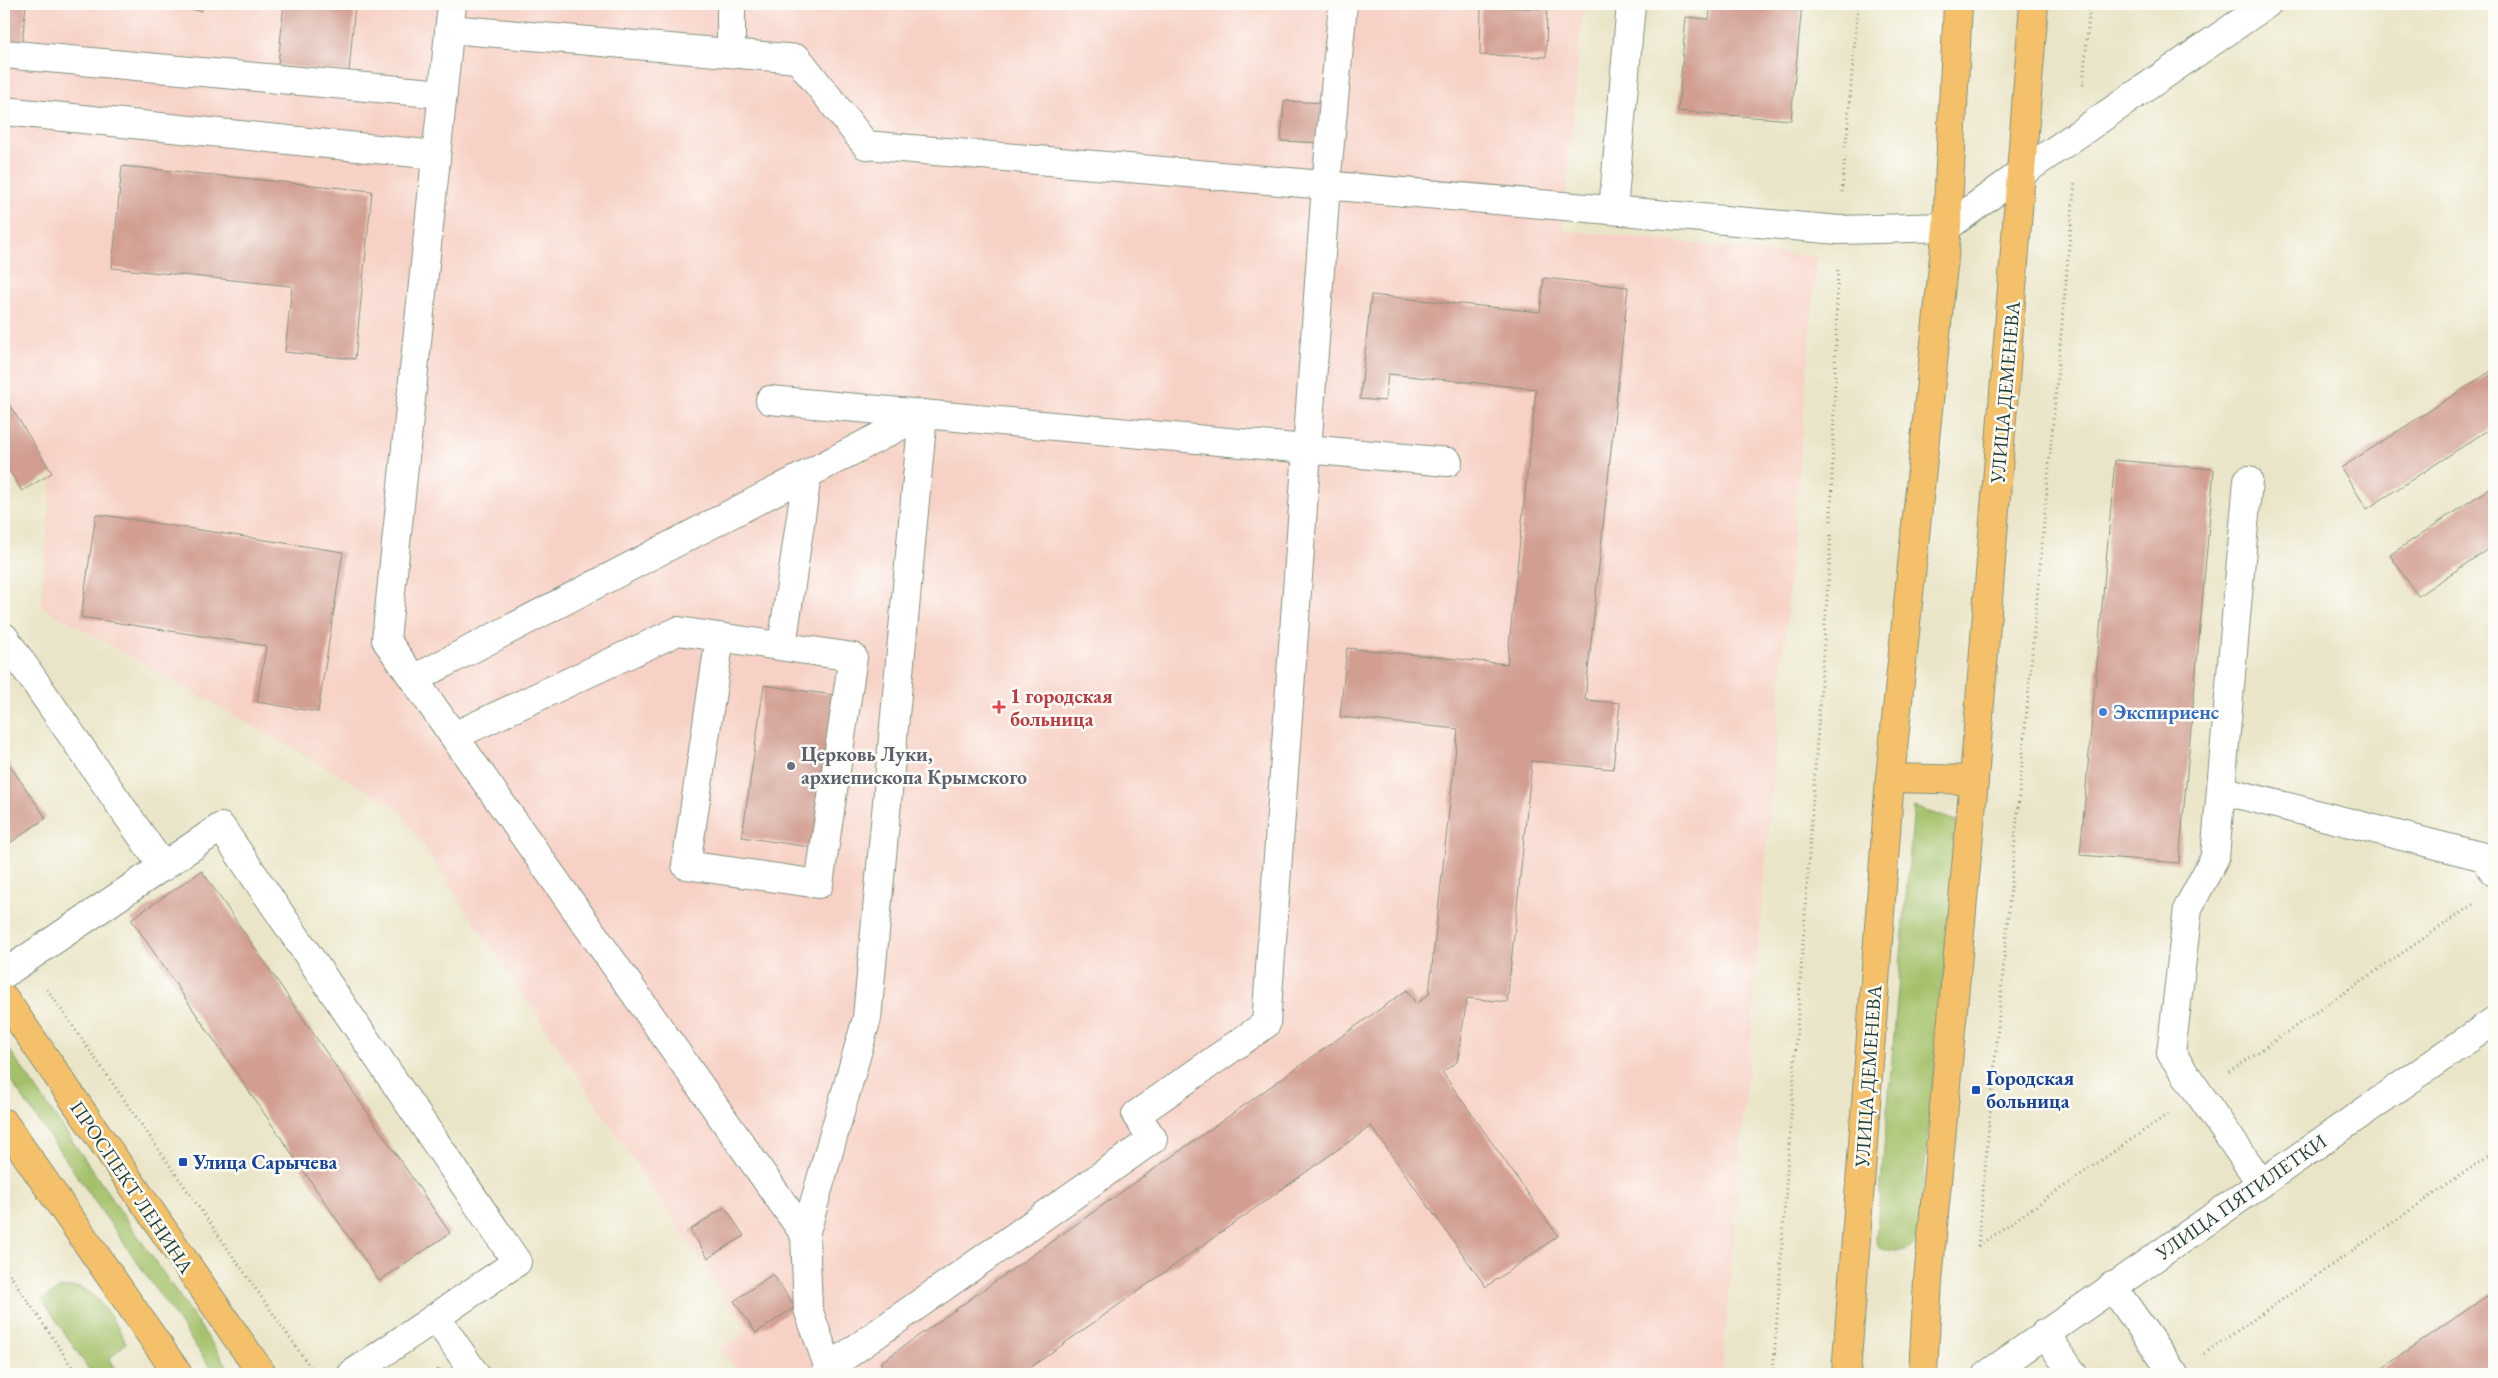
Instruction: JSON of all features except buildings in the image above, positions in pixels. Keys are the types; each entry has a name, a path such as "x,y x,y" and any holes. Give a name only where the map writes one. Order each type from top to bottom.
{"main road":[{"name":"УЛИЦА ДЕМЕНЕВА","path":"1846,1374 1890,778 1947,227 1958,4"},
{"name":"УЛИЦА ДЕМЕНЕВА","path":"1923,1374 1928,1280 1974,780 2023,172 2034,4"},
{"path":"1890,778 1974,780"},
{"name":"ПРОСПЕКТ ЛЕНИНА","path":"4,998 262,1374"},
{"path":"4,1123 178,1374"}],"street":[{"path":"730,4 731,53"},
{"path":"923,414 867,1018 805,1235 808,1309 829,1372 1153,1139 1136,1115 1266,1024 1326,186 1343,4"},
{"path":"1613,210 1631,4"},
{"path":"805,1235 386,640 451,16 731,53 798,59 866,145 1839,230 1947,227 2023,172 2267,4"},
{"path":"4,54 443,94"},
{"path":"4,111 436,155"},
{"path":"770,400 1448,462"},
{"path":"414,679 923,414"},
{"path":"782,646 807,475"},
{"path":"2248,480 2215,858 2188,908 2171,1053 2260,1183"},
{"path":"454,736 678,631 720,637 782,646 853,656 819,884 686,865 720,637"},
{"path":"4,637 163,866"},
{"path":"2221,790 2484,857 2494,872"},
{"path":"4,974 221,827 517,1262 352,1374"},
{"name":"УЛИЦА ПЯТИЛЕТКИ","path":"1988,1374 2494,1021"},
{"path":"2112,1286 2174,1374"},
{"path":"436,1317 476,1374"},
{"path":"2045,1334 2073,1374"}],"path":[{"path":"1773,1374 1830,554 1839,230 1858,4"},
{"path":"2090,4 1978,1246 2478,901"},
{"path":"26,959 315,1374"},
{"path":"2200,1357 2494,1152"},
{"path":"4,1266 77,1374"}],"shaded area":[{"name":"1 городская больница","path":"4,4 1583,4 1563,230 1817,257 1722,1374 739,1374 720,1348 748,1331 398,808 41,606 52,473 4,396"}],"green space":[{"path":"1914,807 1959,822 1917,1243 1908,1249 1894,1251 1879,1247 1876,1240"},
{"path":"4,1042 233,1374 215,1374 4,1071"},
{"path":"79,1287 88,1291 113,1320 126,1343 109,1359 118,1374 92,1374 42,1299 61,1288"}],"place":[{"name":"1 городская больница","path":"999,707"},
{"name":"Экспириенс","path":"2103,712"},
{"name":"Церковь Луки, архиепископа Крымского","path":"791,766"},
{"name":"Городская больница","path":"1976,1090"},
{"name":"Улица Сарычева","path":"183,1162"}]}
